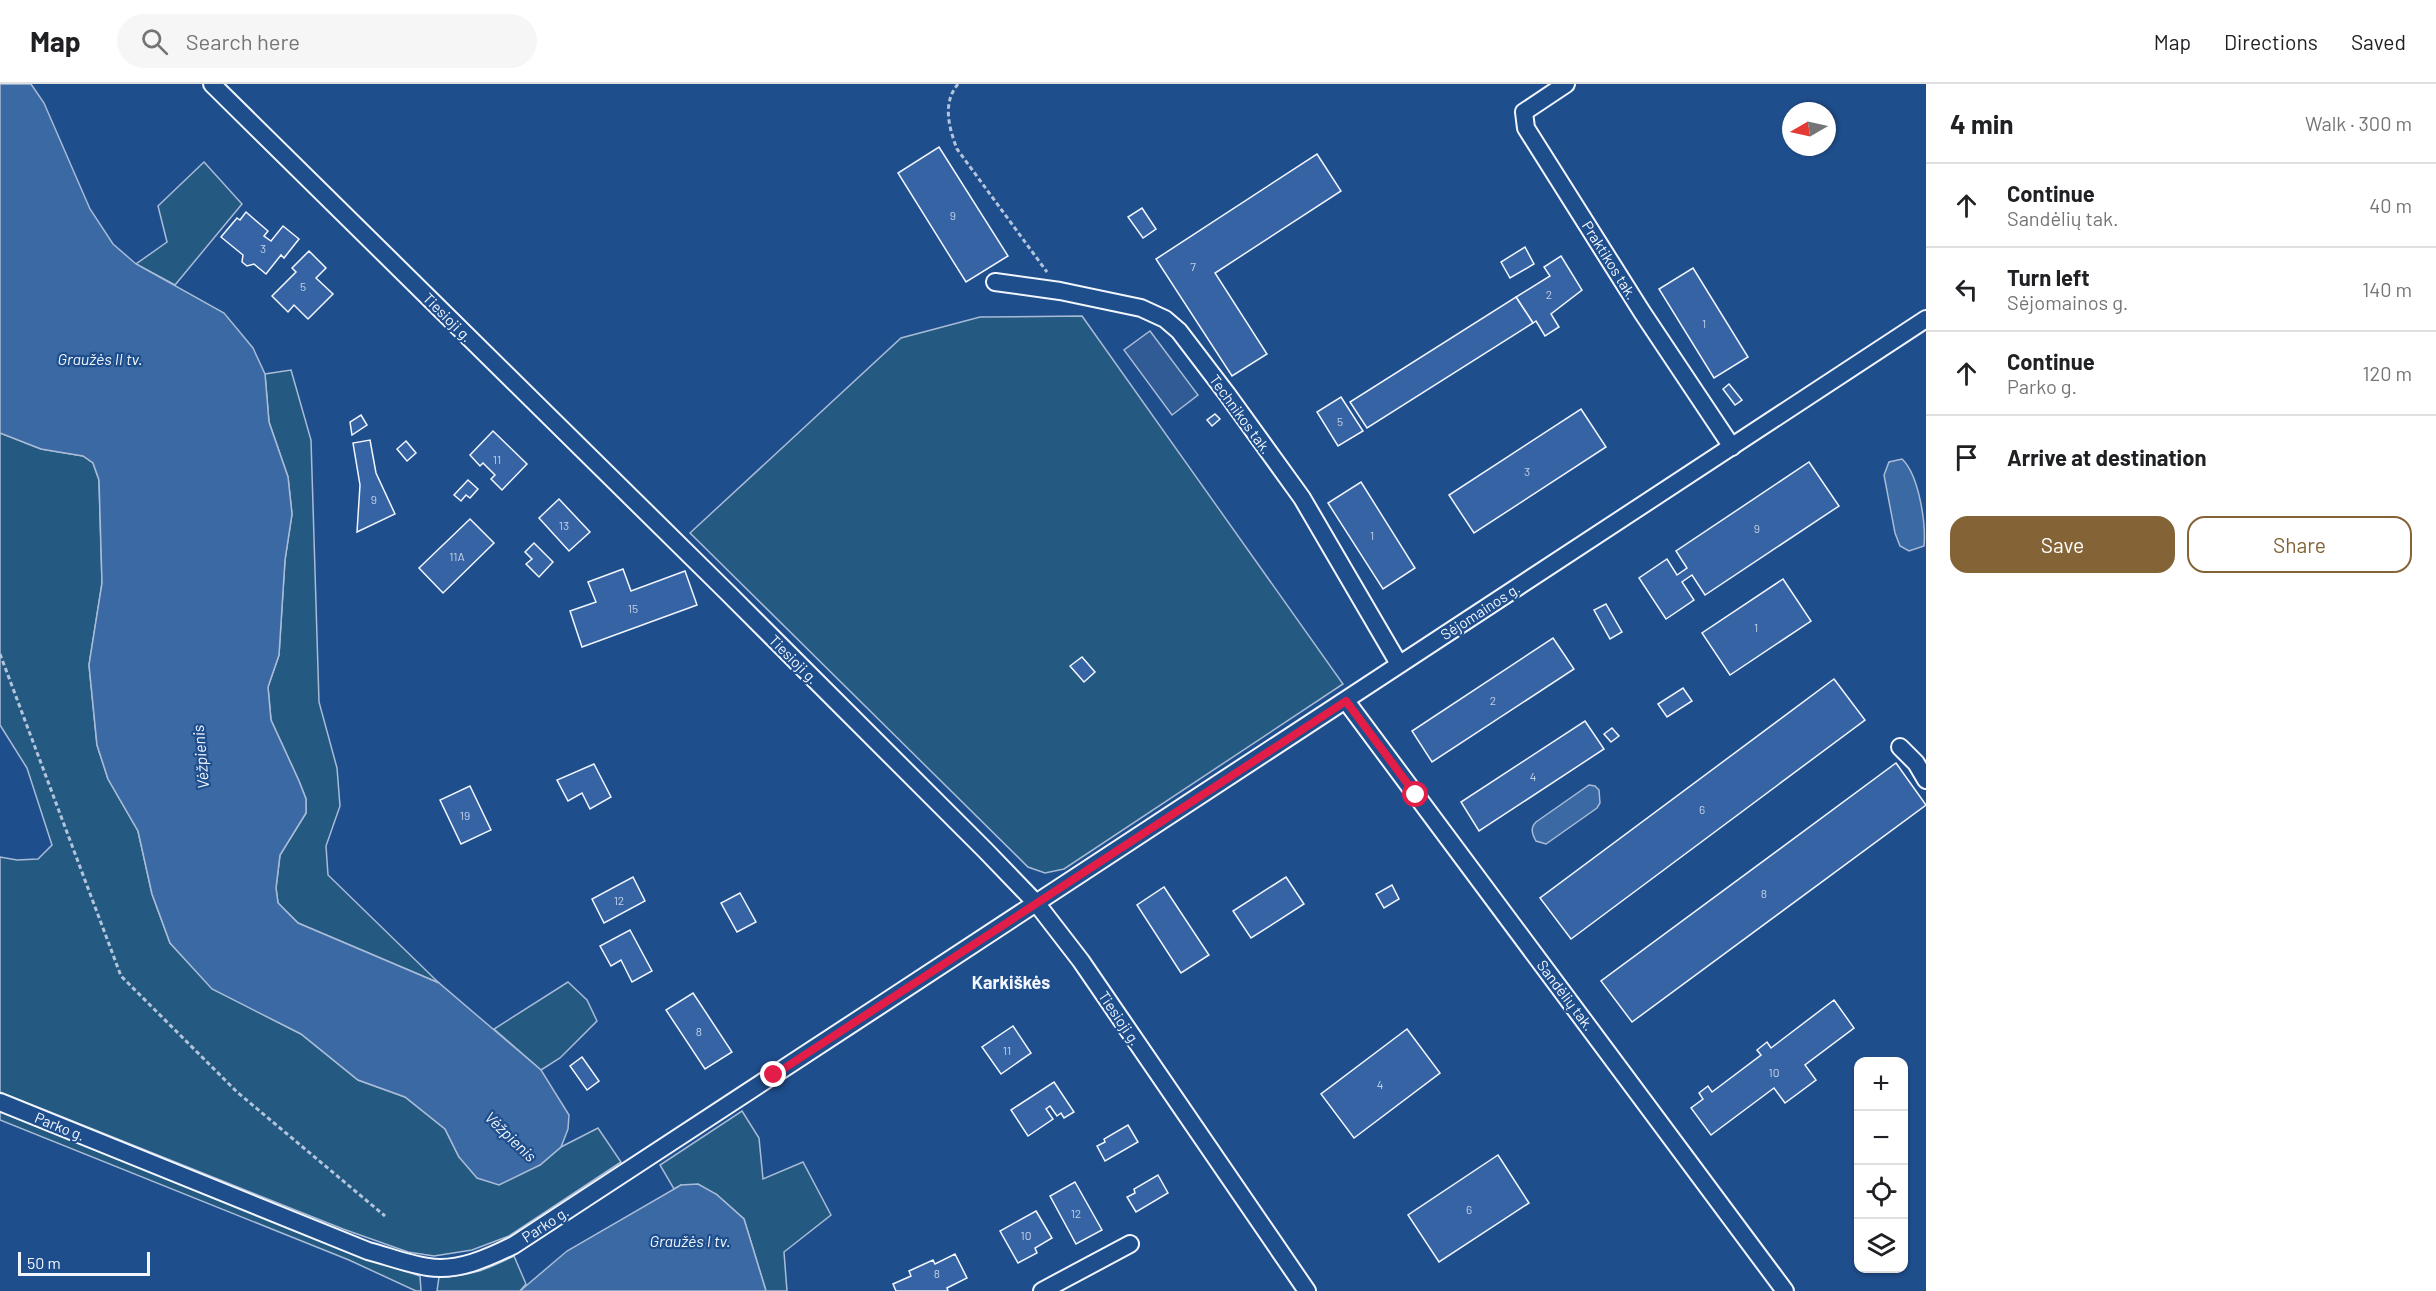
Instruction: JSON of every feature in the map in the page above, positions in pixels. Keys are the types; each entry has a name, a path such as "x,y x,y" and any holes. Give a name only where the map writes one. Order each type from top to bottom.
{"street":[{"name":"Tiesioji g.","path":"212,84 728,592 1037,904 1081,961 1307,1291"},
{"name":"Praktikos tak.","path":"1566,84 1524,112 1526,128 1642,312 1732,447"},
{"name":"Technikos tak.","path":"996,282 1060,291 1141,308 1165,319 1179,331 1302,498 1398,664"},
{"name":"Sėjomainos g.","path":"1037,904 1346,701 1398,664 1926,320"},
{"name":"Sandėlių tak.","path":"1346,701 1785,1291"},
{"path":"1900,747 1916,763 1926,780"},
{"name":"Parko g.","path":"0,1102 368,1251 429,1267 452,1267 493,1255 514,1245 1037,904"},
{"path":"1042,1291 1130,1244"}],"path":[{"path":"958,84 950,100 948,116 950,133 957,149 1060,291"},
{"path":"0,654 121,976 237,1092 385,1216"}],"shaded area":[{"path":"204,162 242,204 175,285 136,264 167,242 158,206"},
{"path":"1082,316 1343,684 1064,869 1045,873 1028,867 690,533 901,338 980,317"},
{"path":"1150,331 1198,395 1172,415 1124,350"},
{"path":"291,370 311,440 319,702 337,768 340,806 326,846 328,875 439,983 298,923 278,903 276,888 280,855 306,813 306,799 271,720 268,687 279,655 285,560 292,514 288,477 269,422 265,374"},
{"path":"0,433 41,449 83,456 93,463 99,480 102,583 89,665 97,745 108,779 138,831 152,894 170,943 213,989 301,1034 358,1080 405,1097 445,1129 459,1157 540,1165 561,1147 598,1128 621,1162 509,1236 472,1250 434,1256 408,1252 343,1229 0,1092 0,857 17,860 38,859 52,845 27,768 0,725"},
{"path":"568,982 587,1000 597,1021 560,1058 541,1070 494,1029"},
{"path":"742,1111 759,1138 763,1179 803,1162 831,1215 784,1252 787,1291 766,1291 744,1219 716,1194 681,1185 674,1189 660,1165"},
{"path":"0,1112 354,1254 420,1276 421,1291 416,1291 349,1260 0,1120"},
{"path":"514,1256 526,1284 520,1291 437,1291 439,1277 478,1271"}],"water":[{"name":"Graužės II tv.","path":"0,84 31,84 44,103 90,209 113,244 136,264 224,313 253,348 265,374 269,422 288,477 292,514 285,560 279,655 268,687 271,720 306,799 306,813 280,855 276,888 278,903 298,923 439,983 541,1070 569,1115 568,1129 561,1147 540,1165 499,1185 477,1178 459,1157 445,1129 405,1097 358,1080 301,1034 212,989 170,943 152,894 138,831 108,779 97,745 89,665 102,583 99,480 93,463 83,456 41,449 0,433"},
{"path":"1902,459 1908,466 1917,487 1924,525 1924,546 1909,551 1900,546 1895,533 1884,475 1889,462"},
{"path":"1589,785 1599,790 1600,803 1597,808 1546,844 1536,841 1532,831 1536,822"},
{"name":"Graužės I tv.","path":"698,1184 716,1194 744,1219 766,1291 520,1291 567,1251 681,1185"}],"building":[{"path":"939,147 1008,256 966,282 898,173"},
{"path":"1317,154 1341,191 1215,273 1267,354 1232,376 1156,259"},
{"path":"1142,208 1156,229 1143,238 1128,217"},
{"path":"246,212 268,231 264,236 271,241 283,226 299,239 284,258 281,255 266,274 254,264 247,266 242,262 243,255 221,237 237,218 240,220"},
{"path":"1525,247 1534,264 1510,278 1501,262"},
{"path":"309,251 326,268 316,278 333,294 308,319 294,305 288,312 272,296 296,272 292,268"},
{"path":"1561,256 1582,290 1551,314 1559,327 1545,336 1536,321 1533,323 1516,297 1550,276 1544,267"},
{"path":"1693,268 1748,357 1714,378 1659,289"},
{"path":"1516,297 1533,323 1367,428 1350,402"},
{"path":"1729,384 1742,400 1735,405 1723,389"},
{"path":"1341,397 1363,431 1338,446 1317,412"},
{"path":"1581,409 1606,447 1474,533 1449,495"},
{"path":"1215,414 1220,419 1212,426 1207,420"},
{"path":"361,415 367,425 352,435 350,422"},
{"path":"493,431 527,464 502,490 491,479 495,475 483,463 480,466 470,455"},
{"path":"370,440 376,473 395,514 357,532 360,485 353,443"},
{"path":"406,441 416,453 407,461 397,449"},
{"path":"1809,462 1839,506 1705,595 1692,575 1682,582 1694,600 1666,619 1639,578 1667,559 1677,575 1687,568 1676,551"},
{"path":"468,480 478,489 470,498 466,495 461,501 454,495"},
{"path":"1361,482 1415,568 1383,589 1328,503"},
{"path":"559,499 590,532 569,551 539,518"},
{"path":"470,519 494,543 443,593 419,568"},
{"path":"534,543 553,562 539,577 526,564 532,559 525,552"},
{"path":"623,569 631,591 685,571 697,605 582,647 570,611 596,602 588,582"},
{"path":"1783,579 1811,621 1730,675 1702,633"},
{"path":"1606,604 1622,632 1610,639 1594,610"},
{"path":"1553,638 1574,669 1432,762 1412,731"},
{"path":"1082,657 1095,672 1084,682 1070,666"},
{"path":"1834,679 1865,720 1571,939 1540,898"},
{"path":"1683,688 1692,701 1667,717 1658,704"},
{"path":"1585,721 1604,749 1479,831 1461,802"},
{"path":"1612,728 1619,736 1611,742 1604,734"},
{"path":"1896,763 1926,805 1632,1022 1601,981"},
{"path":"594,764 611,797 590,809 582,793 568,801 557,780"},
{"path":"470,786 491,830 461,844 440,800"},
{"path":"633,877 645,901 604,923 592,899"},
{"path":"1286,877 1304,904 1251,938 1233,911"},
{"path":"1392,885 1399,899 1384,908 1376,894"},
{"path":"1164,887 1209,955 1181,973 1137,905"},
{"path":"740,893 756,922 737,932 721,903"},
{"path":"630,930 652,971 632,982 621,960 611,966 600,946"},
{"path":"693,993 732,1052 705,1069 666,1010"},
{"path":"1834,1000 1854,1028 1805,1065 1816,1080 1785,1103 1774,1088 1711,1135 1691,1108 1703,1099 1699,1093 1708,1086 1712,1092 1761,1055 1757,1050 1767,1042 1771,1048"},
{"path":"1013,1026 1031,1053 1001,1074 982,1047"},
{"path":"1407,1029 1440,1073 1354,1138 1321,1094"},
{"path":"582,1057 599,1081 587,1090 570,1066"},
{"path":"1054,1082 1074,1112 1064,1118 1061,1113 1057,1116 1050,1106 1046,1109 1053,1119 1028,1136 1011,1110"},
{"path":"1128,1125 1138,1142 1105,1161 1097,1146 1105,1142 1104,1139"},
{"path":"1498,1155 1529,1203 1439,1262 1408,1215"},
{"path":"1158,1175 1168,1193 1136,1212 1127,1197 1135,1193 1134,1189"},
{"path":"1075,1182 1102,1230 1076,1244 1050,1196"},
{"path":"1036,1211 1052,1238 1035,1248 1037,1253 1018,1263 1000,1231"},
{"path":"955,1254 967,1278 947,1288 948,1291 896,1291 893,1284 911,1276 909,1271 933,1260 935,1264"}],"district":[{"name":"Karkiškės","path":"1011,982"}],"route":[{"path":"774,1075 1346,701 1416,795"}],"water label":[{"name":"Vėžpienis","path":"200,757"},
{"name":"Vėžpienis","path":"511,1136"}]}
